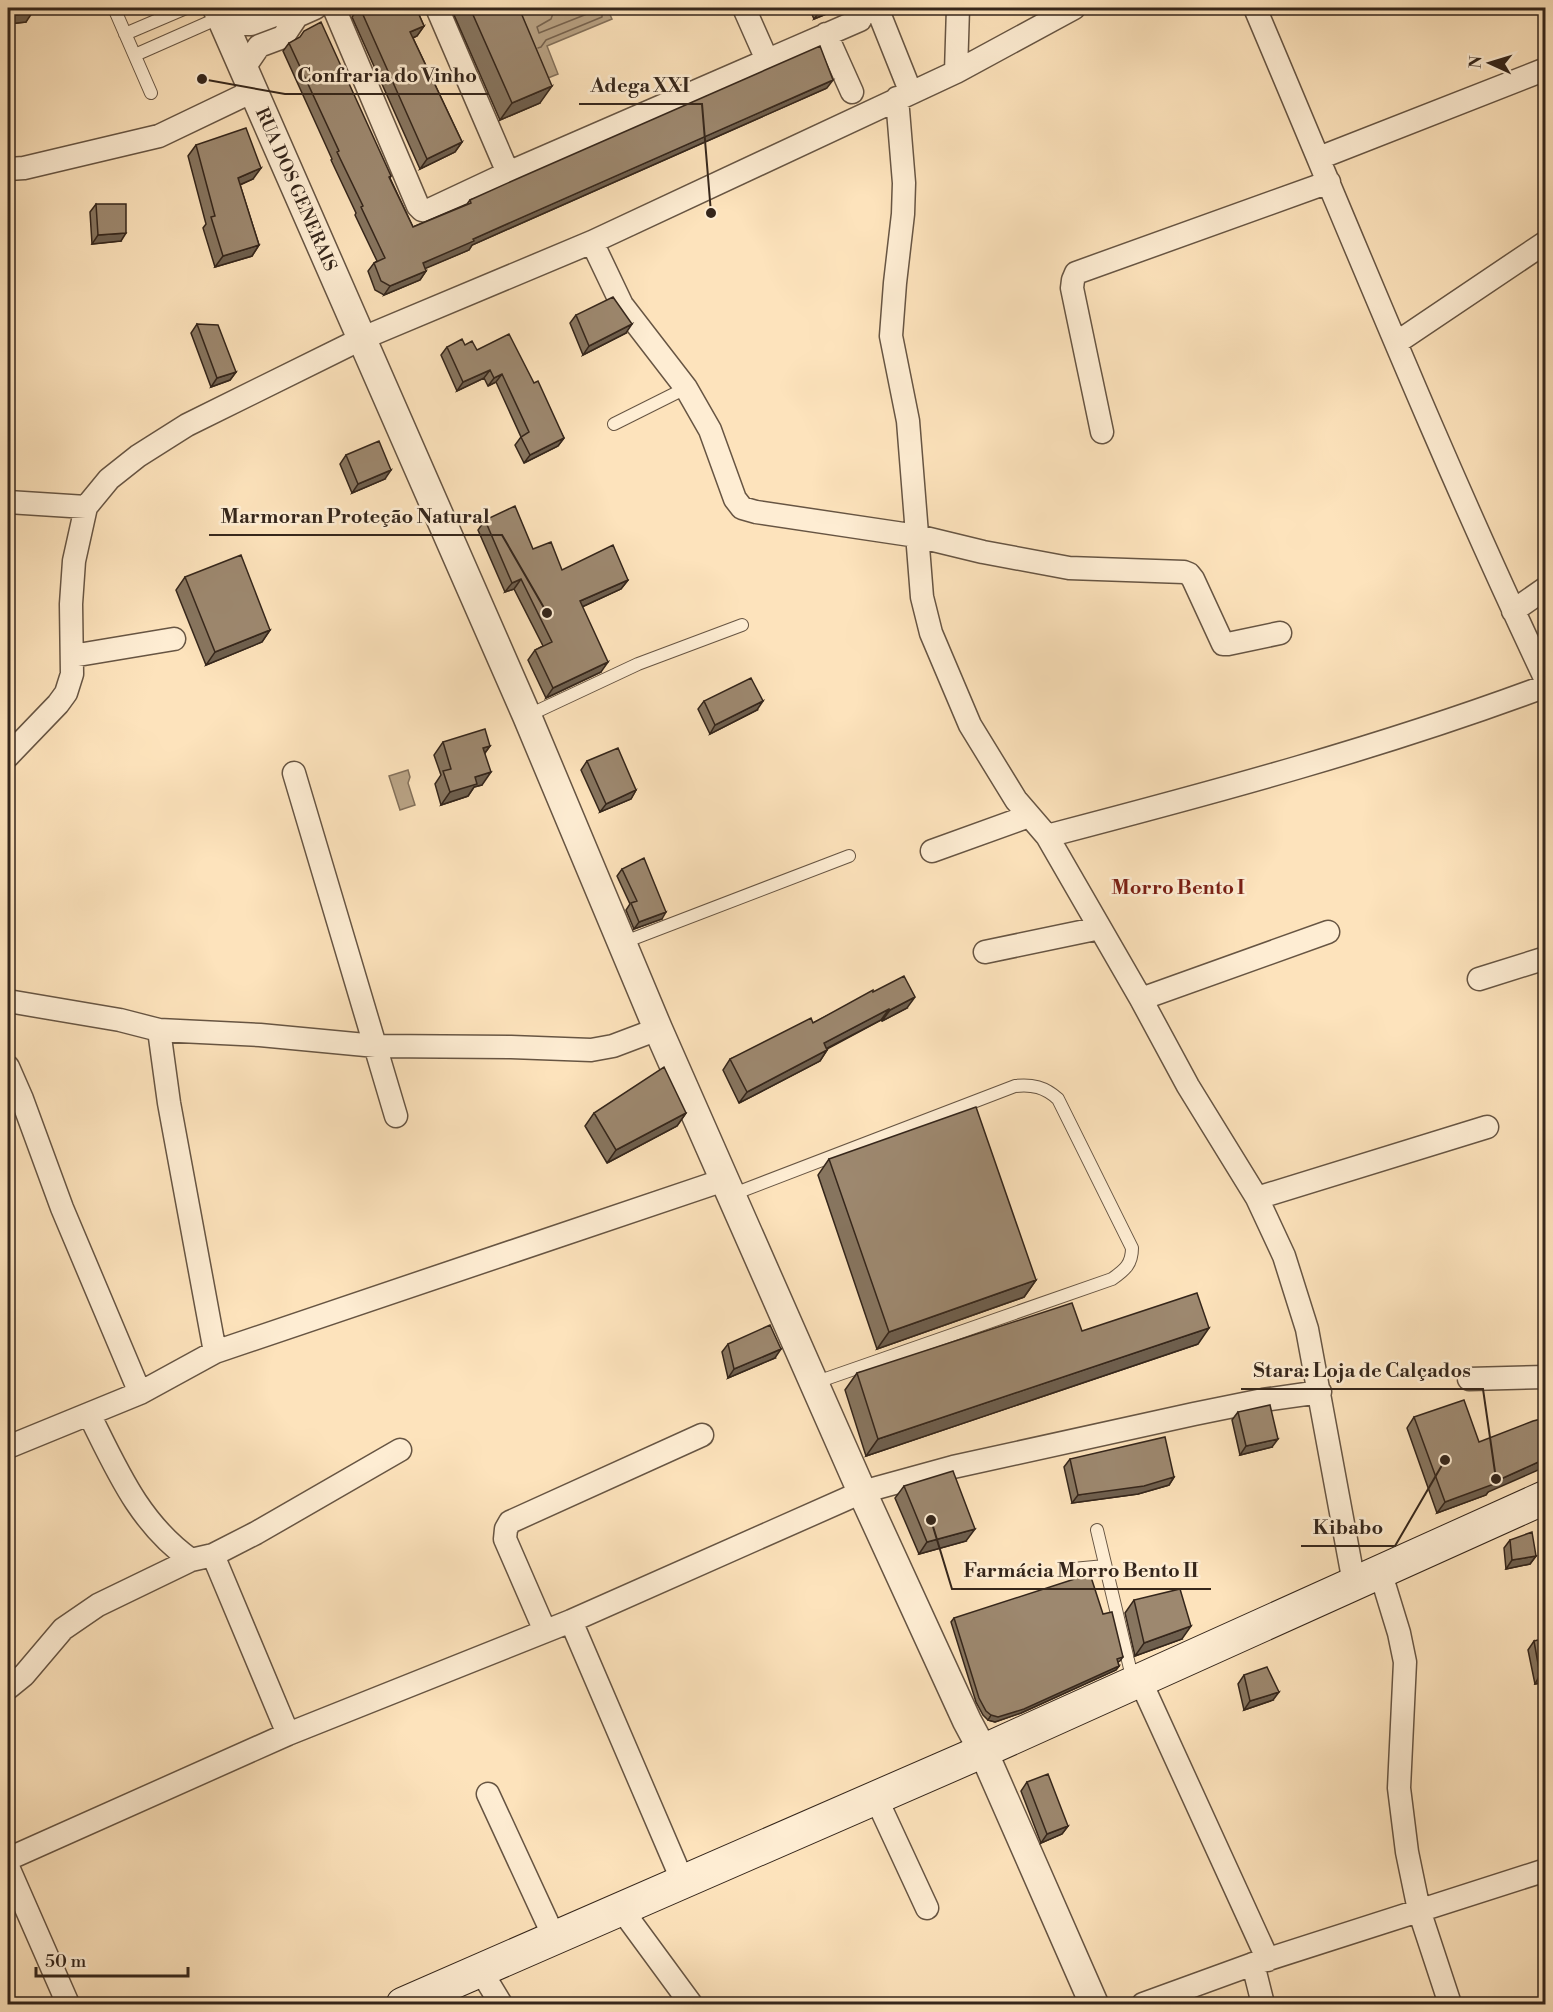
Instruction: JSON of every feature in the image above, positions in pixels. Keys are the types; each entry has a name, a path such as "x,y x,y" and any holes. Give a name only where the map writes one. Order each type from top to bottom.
{"main road":[{"path":"403,2004 983,1751 1545,1497"}],"street":[{"path":"334,8 418,206 422,210 431,210 508,173 868,14 904,95 903,214 891,336 908,421 922,597 931,633 970,725 999,774 1029,816 1047,836 1141,999 1188,1086 1257,1198 1284,1256 1307,1329 1320,1392 1367,1577 1399,1633 1405,1662 1399,1788 1407,1852 1419,1910 1450,2004"},
{"path":"437,8 508,173"},
{"path":"744,8 767,60"},
{"path":"956,72 958,8"},
{"path":"8,756 66,693 72,674 71,604 74,561 86,507 109,479 138,456 187,425 363,338 592,242 956,72 1074,8"},
{"path":"1255,8 1396,343 1545,680"},
{"path":"220,16 245,25 293,18"},
{"name":"RUA DOS GENERAIS","path":"220,16 527,716 621,943 727,1187 862,1492 983,1751 1094,2004"},
{"path":"8,169 24,168 159,136 248,79 260,46 293,18"},
{"path":"826,34 852,92"},
{"path":"1319,158 1545,69"},
{"path":"1102,432 1072,288 1076,273 1329,182"},
{"path":"592,242 622,304 686,388 710,430 735,499 742,508 917,536 983,552 1069,568 1184,572 1193,579 1223,644 1280,633"},
{"path":"1396,343 1545,242"},
{"path":"8,502 86,507"},
{"path":"1513,611 1545,588"},
{"path":"72,656 174,639"},
{"path":"1047,836 1328,758 1464,717 1545,686"},
{"path":"294,772 396,1116"},
{"path":"932,851 1029,816"},
{"path":"985,952 1100,928"},
{"path":"1141,999 1329,932"},
{"path":"1479,979 1545,958"},
{"path":"8,1001 120,1020 159,1030 260,1035 375,1046 591,1050 613,1046 658,1029"},
{"path":"159,1030 169,1103 215,1352"},
{"path":"8,1067 62,1209 140,1394"},
{"path":"1257,1198 1487,1127"},
{"path":"8,1447 140,1394 215,1352 727,1187"},
{"path":"1469,1379 1545,1377"},
{"path":"8,1859 288,1734 571,1621 862,1492 952,1467 1183,1416 1263,1400 1320,1392"},
{"path":"89,1414 124,1485 136,1504 169,1543 191,1560"},
{"path":"545,1631 505,1539 506,1528 510,1522 702,1435"},
{"path":"8,1688 17,1682 59,1633 98,1605 191,1560 213,1555 256,1533 400,1450"},
{"path":"213,1555 288,1734"},
{"path":"571,1621 683,1882"},
{"path":"1137,1681 1261,1962 1263,2004"},
{"path":"488,1794 555,1939"},
{"path":"876,1798 927,1908"},
{"path":"8,1867 68,2004"},
{"path":"1143,2004 1261,1962 1545,1870"},
{"path":"622,1910 692,2004"},
{"path":"480,1971 501,2004"}],"lane":[{"path":"114,8 151,93"},
{"path":"125,34 186,8"},
{"path":"135,55 220,16"},
{"path":"614,424 686,388"},
{"path":"527,716 638,664 742,625"},
{"path":"621,943 849,856"},
{"path":"727,1187 1015,1086 1027,1084 1051,1091 1059,1099 1132,1248 1130,1264 1112,1279 814,1383"},
{"path":"1097,1530 1137,1681"},
{"path":"1073,1569 1105,1566"}],"water":[{"path":"513,8 530,8 533,14 548,8 607,8 612,19 547,46 558,74 543,80"},
{"path":"408,770 410,777 408,783 415,805 400,810 389,776"}],"building":[{"path":"12,8 31,8 32,13 13,15"},
{"path":"360,8 416,8 424,26 410,32 462,142 427,159"},
{"path":"470,8 519,8 552,86 512,103"},
{"path":"321,22 413,227 820,46 833,80 473,239 474,241 423,263 426,271 390,286 381,281 374,263 385,258 289,43 300,37 304,31"},
{"path":"246,128 261,168 238,178 259,245 223,256 211,217 215,216 196,145"},
{"path":"96,204 126,204 126,233 98,235"},
{"path":"613,297 632,324 589,346 576,315"},
{"path":"197,324 218,325 236,372 217,378"},
{"path":"509,334 534,383 538,381 564,438 530,455 521,437 529,432 502,374 494,378 490,370 463,382 447,347 462,339 465,345 472,341 477,350"},
{"path":"379,441 391,470 358,484 346,455"},
{"path":"515,506 533,549 551,542 562,570 613,545 628,580 580,601 608,662 553,688 535,650 552,642 521,579 512,583 485,520"},
{"path":"241,555 270,630 215,652 185,577"},
{"path":"751,678 763,701 715,725 704,701"},
{"path":"485,729 490,746 483,748 491,772 475,777 477,784 450,792 443,771 451,769 443,742"},
{"path":"618,748 636,790 606,804 587,761"},
{"path":"644,858 666,912 639,922 631,903 637,901 622,869"},
{"path":"904,976 915,997 824,1043 827,1050 747,1092 730,1059 811,1018 813,1023"},
{"path":"664,1067 686,1113 616,1150 594,1113"},
{"path":"976,1107 1036,1280 889,1332 829,1159"},
{"path":"1197,1293 1209,1328 878,1439 857,1373 1072,1303 1082,1331"},
{"path":"770,1325 781,1349 734,1369 728,1344"},
{"path":"1464,1400 1479,1442 1545,1418 1545,1459 1494,1484 1445,1502 1414,1417"},
{"path":"1270,1405 1278,1439 1246,1446 1238,1412"},
{"path":"1165,1437 1174,1477 1144,1486 1078,1495 1070,1459"},
{"path":"953,1471 975,1529 927,1542 904,1486"},
{"path":"1532,1532 1536,1556 1512,1560 1510,1540"},
{"path":"1090,1574 1103,1614 1112,1612 1123,1657 1117,1659 1119,1666 1024,1709 998,1717 991,1715 979,1698 954,1618"},
{"path":"1180,1589 1191,1626 1144,1643 1134,1600"},
{"path":"1545,1638 1545,1674 1540,1675 1534,1641"},
{"path":"1267,1667 1279,1692 1250,1701 1244,1675"},
{"path":"1048,1774 1068,1826 1047,1834 1027,1782"}],"place":[{"name":"Confraria do Vinho","path":"202,79"},
{"name":"Adega XXI","path":"711,213"},
{"name":"Marmoran Proteção Natural","path":"547,613"},
{"name":"Kibabo","path":"1445,1460"},
{"name":"Stara: Loja de Calçados","path":"1496,1479"},
{"name":"Farmácia Morro Bento II","path":"931,1520"}],"district":[{"name":"Morro Bento I","path":"1178,887"}]}
